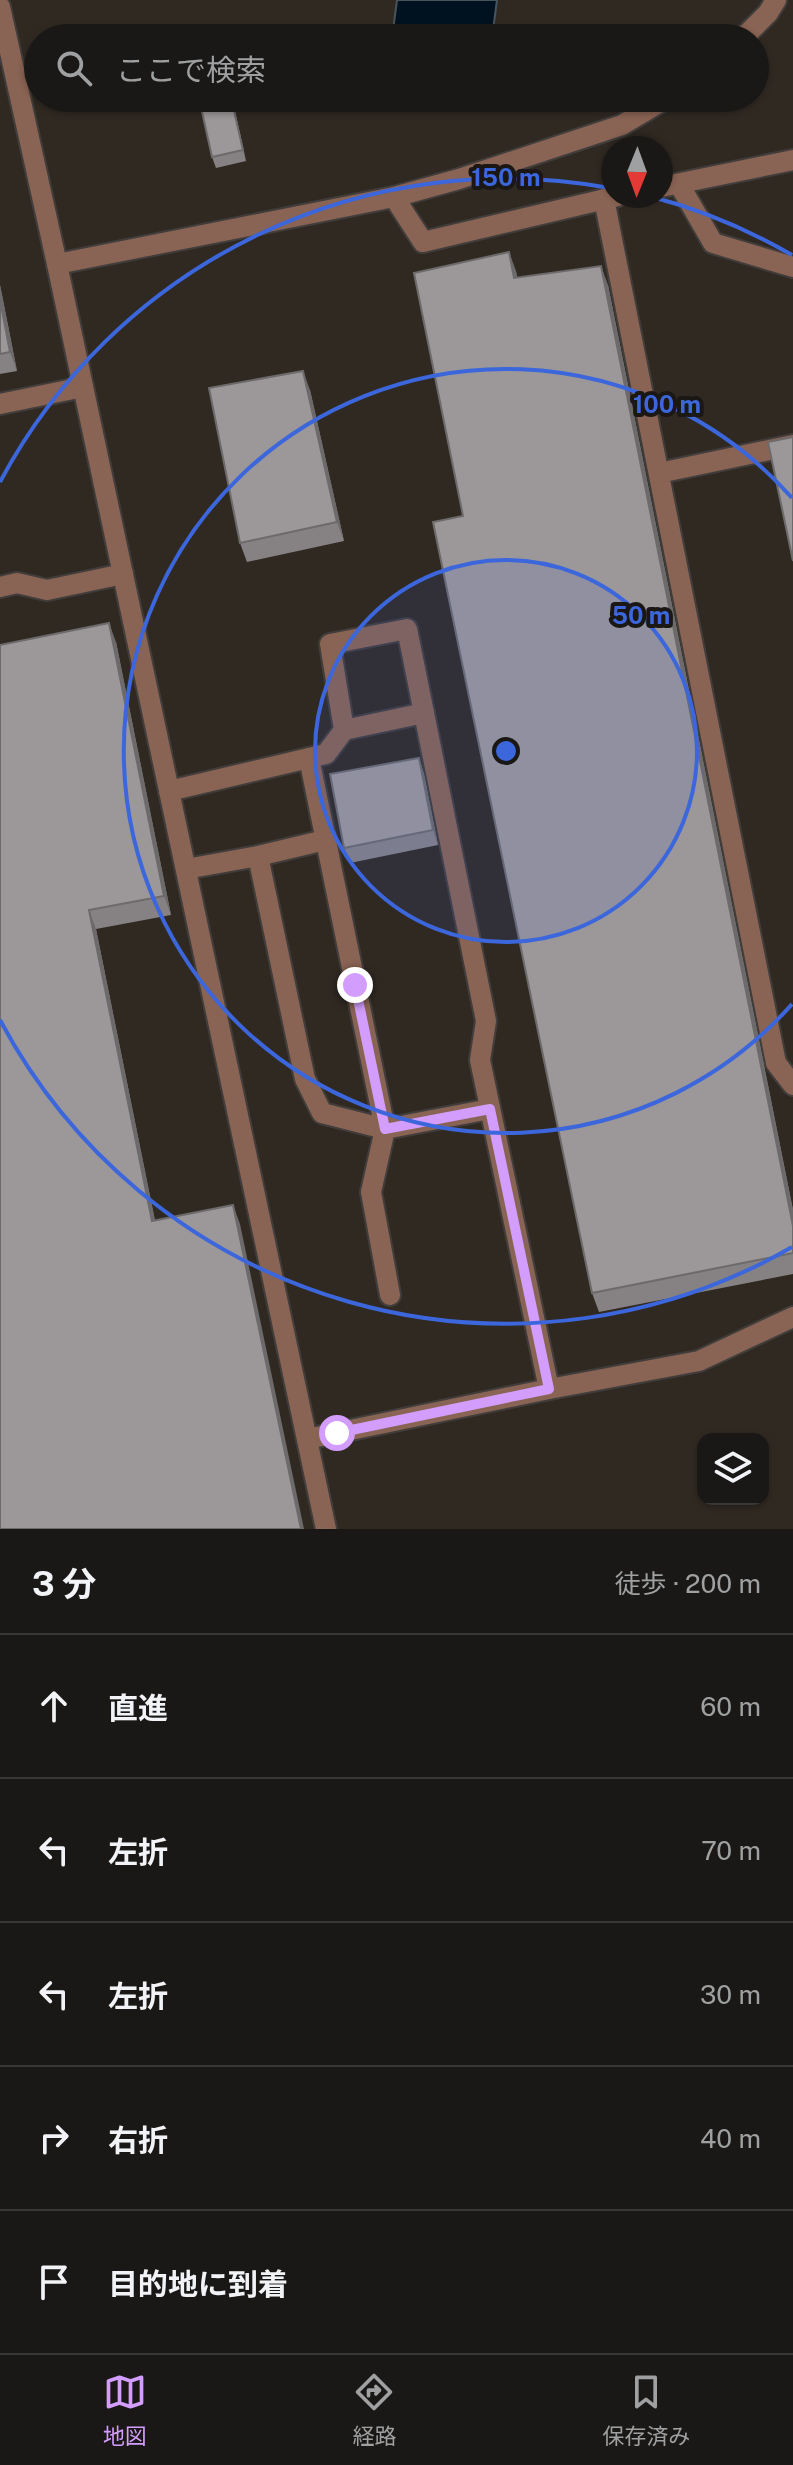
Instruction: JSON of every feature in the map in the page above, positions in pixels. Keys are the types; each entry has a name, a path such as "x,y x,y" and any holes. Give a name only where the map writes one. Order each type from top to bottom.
{"street":[{"path":"757,24 776,0"},
{"path":"0,7 326,1529"},
{"path":"57,264 394,197 459,179 622,125 644,112"},
{"path":"673,184 793,160"},
{"path":"673,189 713,243 793,267"},
{"path":"394,197 423,242 601,199"},
{"path":"613,208 659,473 776,1063 793,1085"},
{"path":"0,404 83,387"},
{"path":"659,473 793,445"},
{"path":"0,587 17,583 47,590 123,574"},
{"path":"344,730 330,644 407,629 486,1021 480,1060 549,1389"},
{"path":"169,791 326,754 344,730 424,713"},
{"path":"309,758 385,1129 371,1192 390,1295"},
{"path":"186,869 325,840"},
{"path":"258,856 305,1079 322,1113 385,1129 490,1109"},
{"path":"307,1439 699,1361 793,1317"}],"shaded area":[{"path":"0,0 793,0 793,1529 0,1529"}],"water":[{"path":"397,0 497,0 494,24 394,24"}],"building":[{"path":"202,112 234,112 243,150 212,157"},
{"path":"509,252 514,278 601,266 793,1226 793,1253 592,1293 433,522 463,516 414,273"},
{"path":"0,300 10,352 0,354"},
{"path":"303,371 337,522 240,543 209,388"},
{"path":"793,437 793,561 768,442"},
{"path":"109,623 164,896 89,910 152,1221 233,1205 301,1529 0,1529 0,645"},
{"path":"419,758 433,830 344,848 330,774"}],"route":[{"path":"337,1433 549,1389 490,1109 385,1129 355,985"}]}
